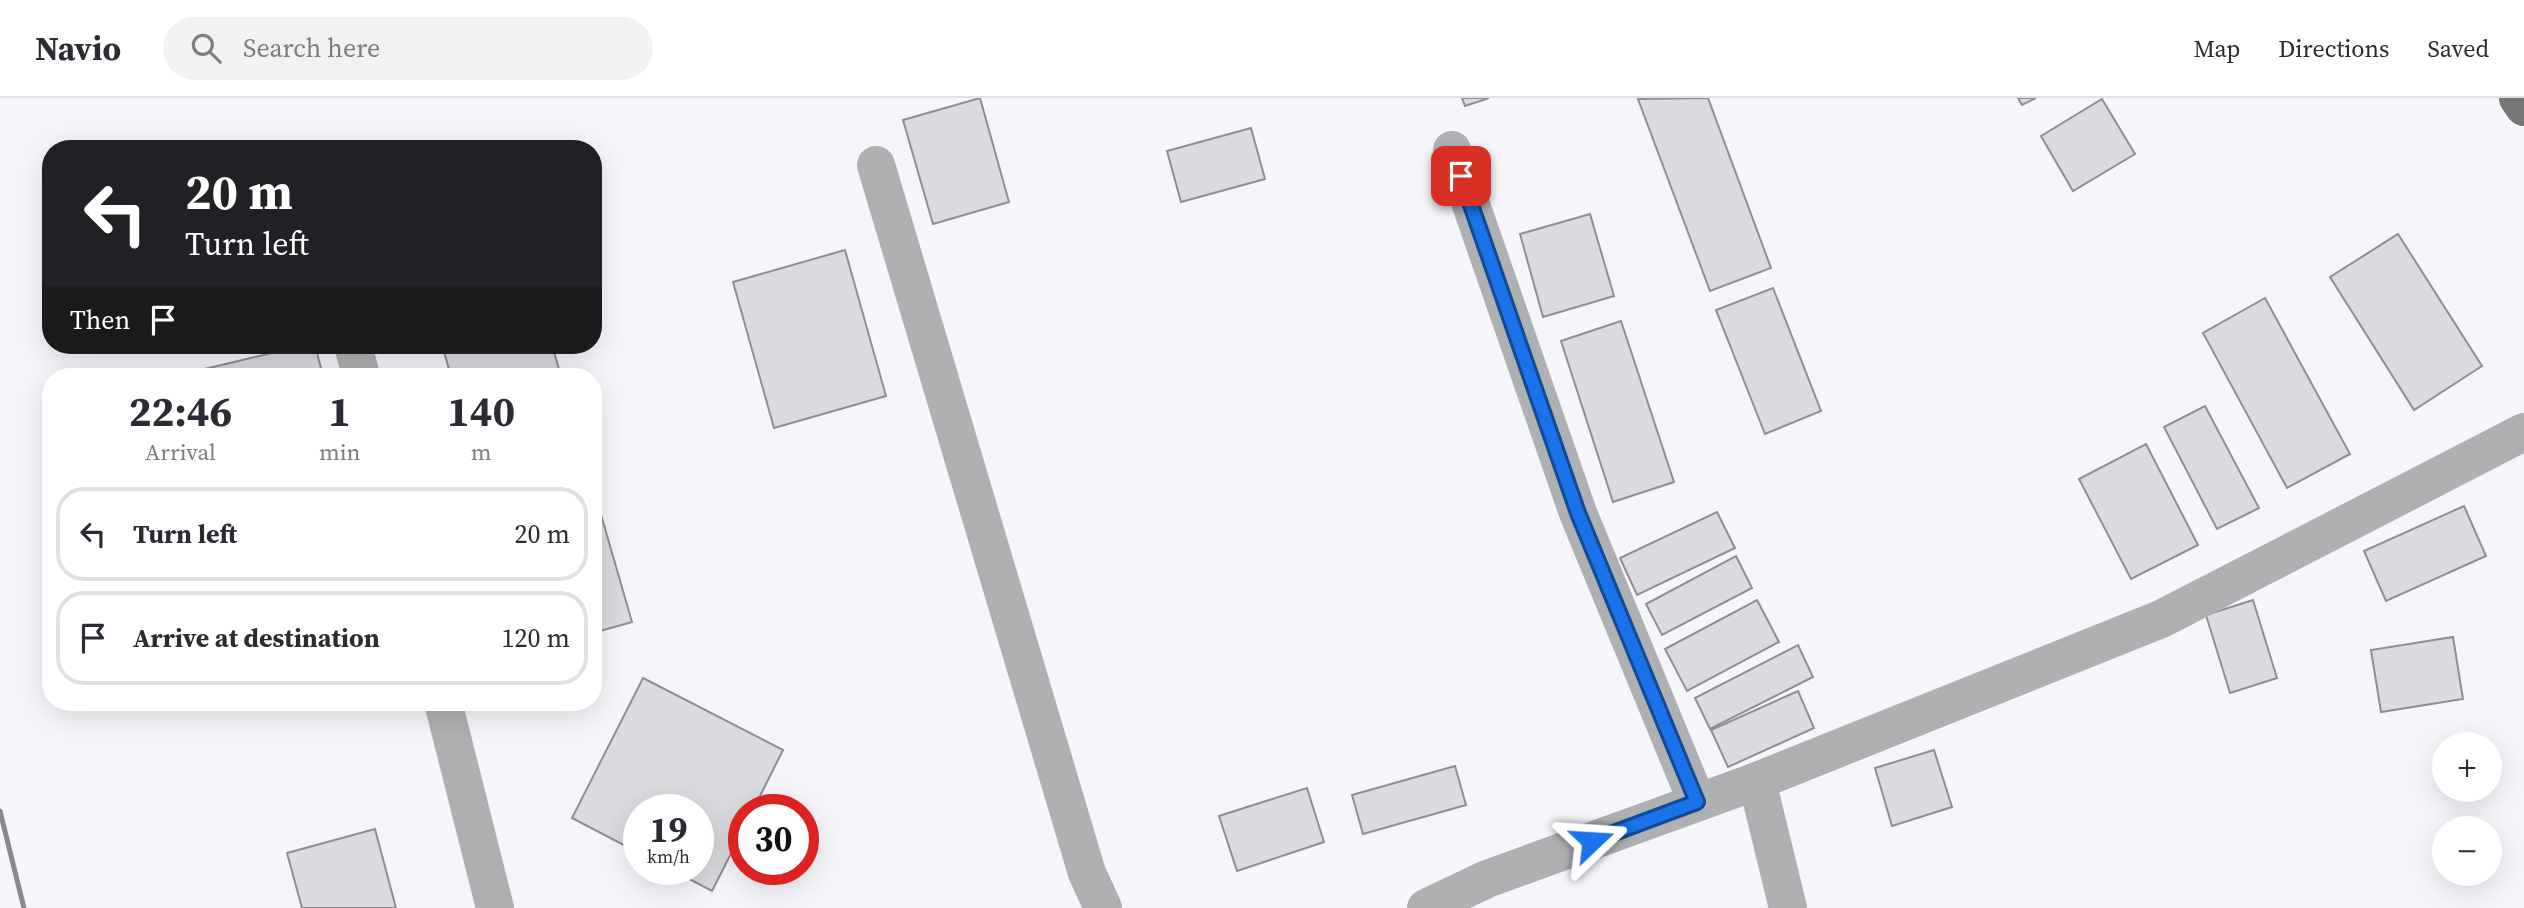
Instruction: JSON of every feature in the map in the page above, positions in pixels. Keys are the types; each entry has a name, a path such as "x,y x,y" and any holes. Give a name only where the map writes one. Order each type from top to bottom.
{"main road":[{"path":"2518,98 2524,107"}],"street":[{"path":"1452,150 1578,513 1697,802"},
{"path":"876,166 1087,873 1103,908"},
{"path":"1426,908 1488,879 1757,780 2161,620 2524,432"},
{"path":"445,711 495,908"},
{"path":"1757,780 1788,908"}],"building":[{"path":"980,98 1009,202 933,224 903,120"},
{"path":"1462,98 1489,98 1465,106"},
{"path":"1708,98 1771,268 1710,291 1638,99"},
{"path":"2018,98 2036,98 2022,105"},
{"path":"2102,99 2135,154 2073,191 2041,136"},
{"path":"1251,128 1265,179 1181,202 1167,151"},
{"path":"1590,214 1614,296 1543,317 1520,234"},
{"path":"2398,234 2482,366 2414,410 2330,277"},
{"path":"845,250 886,396 774,428 733,282"},
{"path":"1773,288 1821,411 1765,434 1716,310"},
{"path":"2265,298 2350,454 2287,488 2203,333"},
{"path":"1621,321 1674,482 1613,502 1561,341"},
{"path":"267,354 317,354 321,368 209,368"},
{"path":"445,354 555,354 559,368 449,368"},
{"path":"2205,406 2259,508 2217,529 2164,427"},
{"path":"2146,444 2198,545 2131,579 2079,479"},
{"path":"2464,506 2486,556 2386,601 2364,551"},
{"path":"1717,512 1735,548 1637,595 1620,558"},
{"path":"602,518 632,622 602,630"},
{"path":"1736,556 1752,588 1662,635 1646,604"},
{"path":"1757,600 1779,642 1687,691 1665,649"},
{"path":"2253,600 2277,678 2230,693 2206,615"},
{"path":"2453,637 2463,699 2381,712 2371,650"},
{"path":"1798,645 1813,677 1710,729 1695,698"},
{"path":"643,678 783,750 761,794 728,794 728,860 712,891 701,885 714,885 714,794 623,794 623,845 572,818"},
{"path":"1798,691 1814,728 1728,767 1711,730"},
{"path":"1934,750 1952,807 1892,826 1875,768"},
{"path":"1455,766 1466,805 1363,834 1352,795"},
{"path":"1307,788 1324,842 1237,871 1219,816"},
{"path":"375,829 396,908 302,908 287,853"}],"railway":[{"path":"0,811 24,908"}],"route":[{"path":"1461,176 1578,513 1697,802 1592,841"}]}
